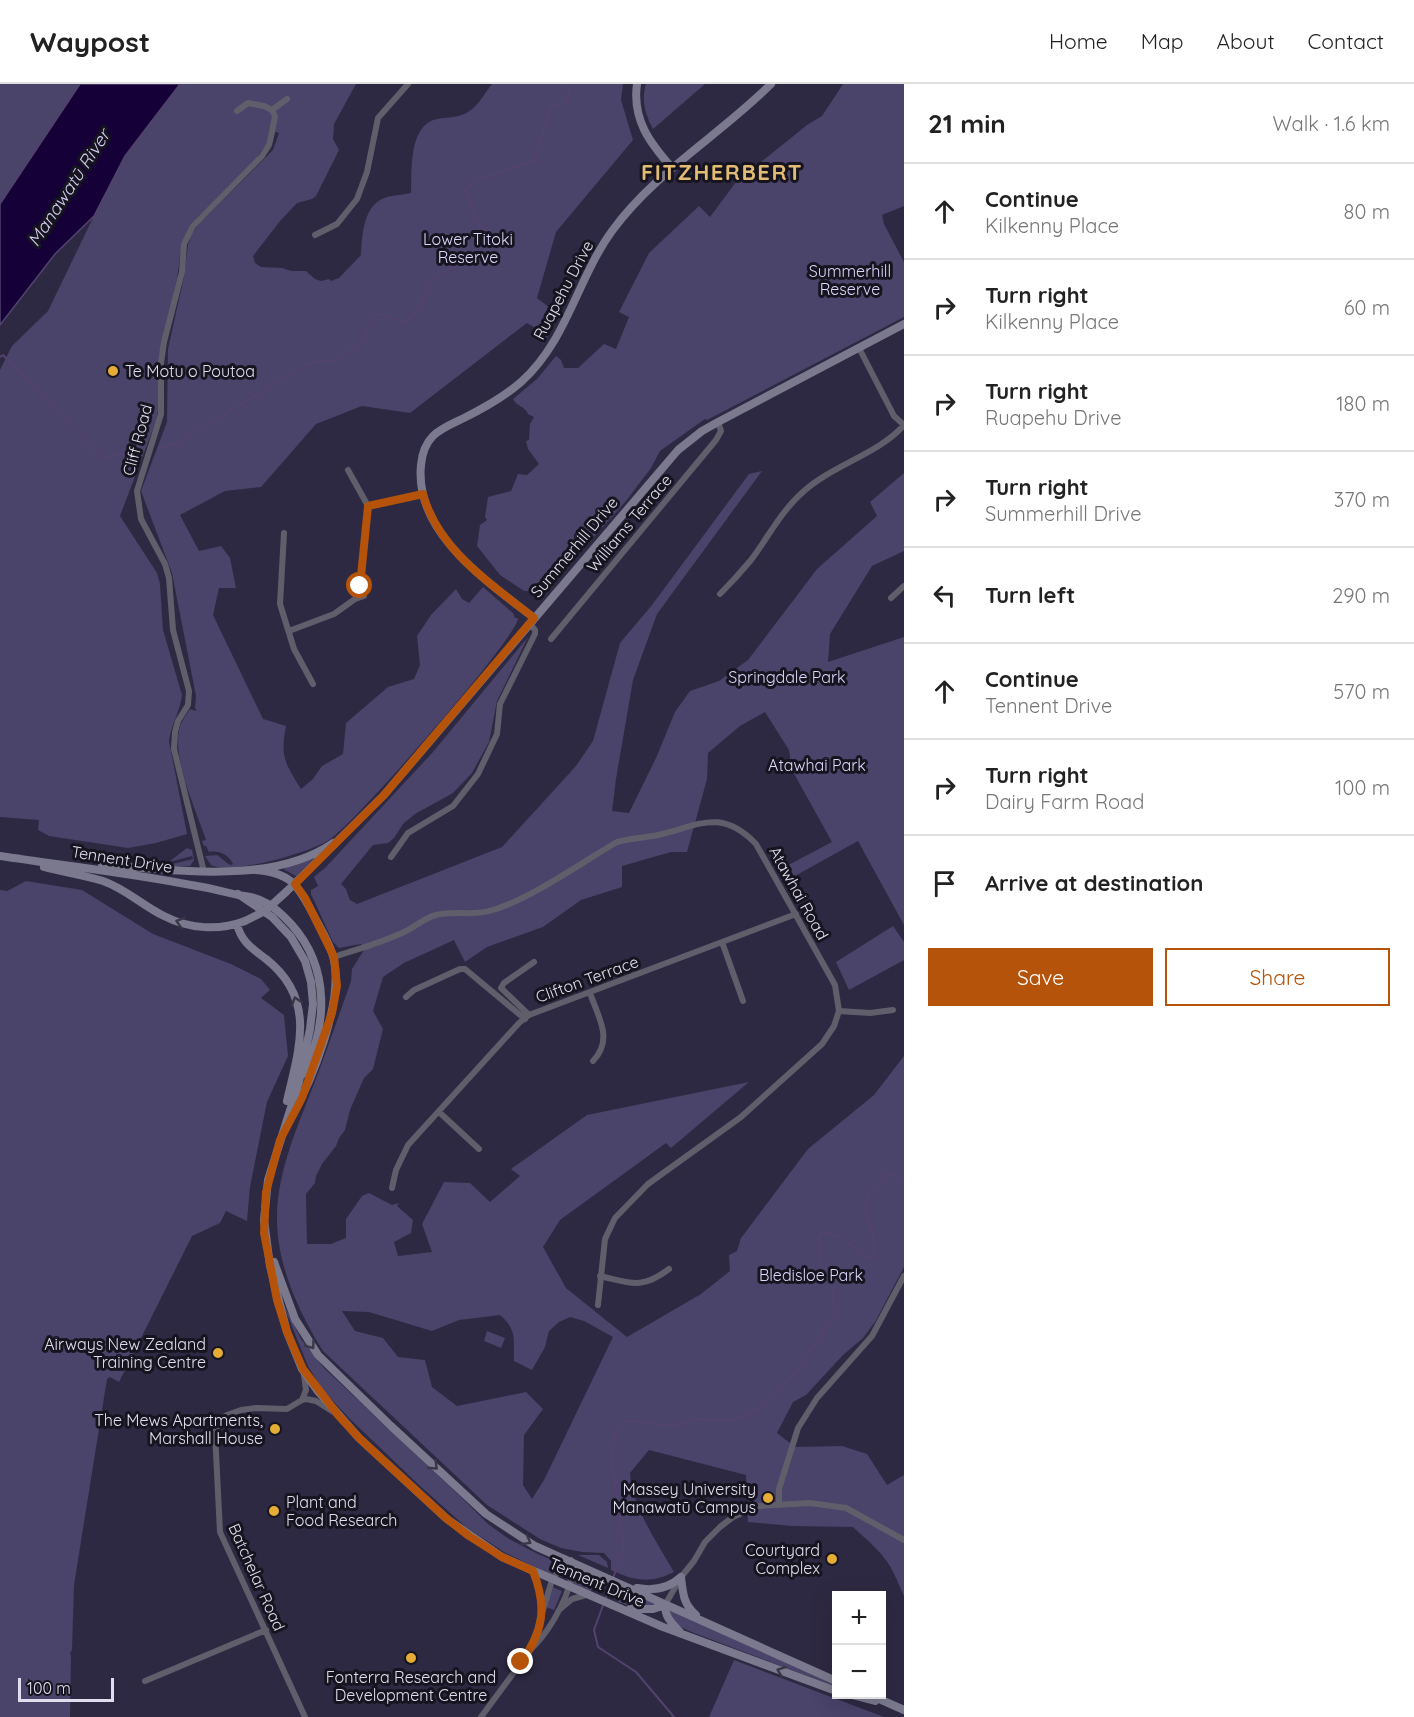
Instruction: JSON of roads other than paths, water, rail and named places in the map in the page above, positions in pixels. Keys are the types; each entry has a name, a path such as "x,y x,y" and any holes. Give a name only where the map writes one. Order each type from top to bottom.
{"main road":[{"path":"637,84 636,109 641,125 651,144 672,168"},
{"name":"Ruapehu Drive","path":"532,621 451,548 432,518 423,494 421,464 428,442 439,431 503,396 537,366 554,342 586,275 611,232 650,188 771,84"},
{"name":"Summerhill Drive","path":"241,922 265,911 348,833 390,788 667,461 692,438 904,324"},
{"path":"45,862 224,873 255,870 307,856 348,833"},
{"path":"0,856 102,881 125,891 164,916 183,923 210,928 241,922 240,934 244,942 280,972 293,990 302,1025 301,1042 280,1140"},
{"name":"Tennent Drive","path":"0,856 165,880 238,894 257,898 279,912 303,939 315,963 322,994 320,1028 311,1059 299,1082 266,1192 264,1233 277,1300 287,1332 303,1369 338,1415 359,1438 447,1519 502,1557 682,1634 832,1689"},
{"path":"255,870 283,875 295,884 305,898 334,957 337,986 332,1013 302,1098 280,1140"},
{"name":"Tennent Drive","path":"264,1233 295,1319 311,1346 329,1367 486,1514 536,1546 832,1679"},
{"path":"628,1587 658,1589 681,1577"},
{"path":"681,1577 682,1596 687,1606 701,1619"},
{"path":"620,1607 653,1609 665,1605 665,1613 669,1620 682,1634"},
{"path":"866,1699 904,1710"},
{"path":"876,1699 884,1703"}],"street":[{"path":"315,235 337,224 357,199 368,172 378,118 408,84"},
{"path":"237,111 248,103 272,110 287,99"},
{"name":"Cliff Road","path":"204,872 174,749 175,732 178,721 188,705 189,691 173,630 169,578 165,564 141,519 138,490 161,414 161,363 167,327 182,272 184,244 193,226 262,156 269,145 274,126 275,116 272,110"},
{"path":"720,594 751,560 783,511 805,489 834,468 890,438 904,425 894,416 859,348"},
{"name":"Williams Terrace","path":"550,639 716,440 721,431 718,422"},
{"path":"289,631 334,614 355,599 364,596 360,586 368,506 348,470"},
{"path":"368,506 423,494"},
{"path":"284,534 280,604 294,648 313,684"},
{"path":"891,598 904,586"},
{"path":"391,857 408,833 453,806 478,774 497,734 500,704 535,634 532,621"},
{"name":"Atawhai Road","path":"334,957 373,945 438,914 477,914 496,909 520,899 617,842 631,837 656,835 705,823 723,822 739,828 760,851 836,985 839,1011"},
{"name":"Clifton Terrace","path":"392,1188 396,1170 408,1145 527,1017 796,914"},
{"path":"722,942 743,1001"},
{"path":"527,1017 501,988 504,983 534,962"},
{"path":"406,997 414,990 460,969 465,969 527,1017"},
{"path":"590,993 604,1040 601,1051 593,1061"},
{"path":"598,1305 605,1239 622,1209 648,1184 741,1117 815,1050 834,1026 839,1011 870,1013 893,1010"},
{"path":"439,1112 479,1149"},
{"path":"600,1276 641,1284 656,1279 669,1269"},
{"path":"779,1503 779,1489 798,1428 817,1398 872,1336 904,1276"},
{"path":"303,1369 306,1386 302,1400 316,1401 338,1415"},
{"name":"Batchelar Road","path":"302,1400 287,1409 256,1408 234,1412 220,1420 216,1428 220,1532 305,1717"},
{"path":"665,1605 705,1542 733,1517 759,1506 779,1503 810,1503 846,1508 904,1540"},
{"path":"532,1648 552,1580 571,1560"},
{"path":"481,1717 541,1639 559,1610 572,1573 571,1560"},
{"path":"533,1571 543,1606"},
{"path":"559,1610 572,1599 588,1595"},
{"path":"145,1681 266,1630"}],"water":[{"name":"Manawatū River","path":"80,84 180,84 125,156 94,216 55,254 0,325 0,204"}],"waterway":[{"path":"160,447 176,444 309,363 337,360 365,340 367,325 378,314 406,323 417,312 433,279 460,262 485,258 495,247 478,222 465,190 479,180 535,160 551,106 564,105 569,92 567,84"},
{"path":"0,357 3,355 102,458 137,451"},
{"path":"613,1578 624,1550 612,1462 614,1437 620,1424 640,1421 674,1425 701,1419 729,1420 748,1414 764,1405 790,1379 835,1317 831,1279 820,1261 819,1236 821,1233 834,1235 868,1257 872,1257 874,1242 866,1213 866,1200 886,1173 898,1176 904,1182"},
{"path":"611,1583 594,1630 598,1647 636,1672 674,1717"}],"place":[{"name":"Te Motu o Poutoa","path":"113,371"},
{"name":"Airways New Zealand Training Centre","path":"218,1353"},
{"name":"The Mews Apartments, Marshall House","path":"275,1429"},
{"name":"Massey University Manawatū Campus","path":"768,1498"},
{"name":"Plant and Food Research","path":"274,1511"},
{"name":"Courtyard Complex","path":"832,1559"},
{"name":"Fonterra Research and Development Centre","path":"411,1658"}],"district":[{"name":"FITZHERBERT","path":"722,172"}],"park label":[{"name":"Lower Titoki Reserve","path":"468,248"},
{"name":"Summerhill Reserve","path":"850,280"},
{"name":"Springdale Park","path":"787,677"},
{"name":"Atawhai Park","path":"817,765"},
{"name":"Bledisloe Park","path":"811,1275"}]}
